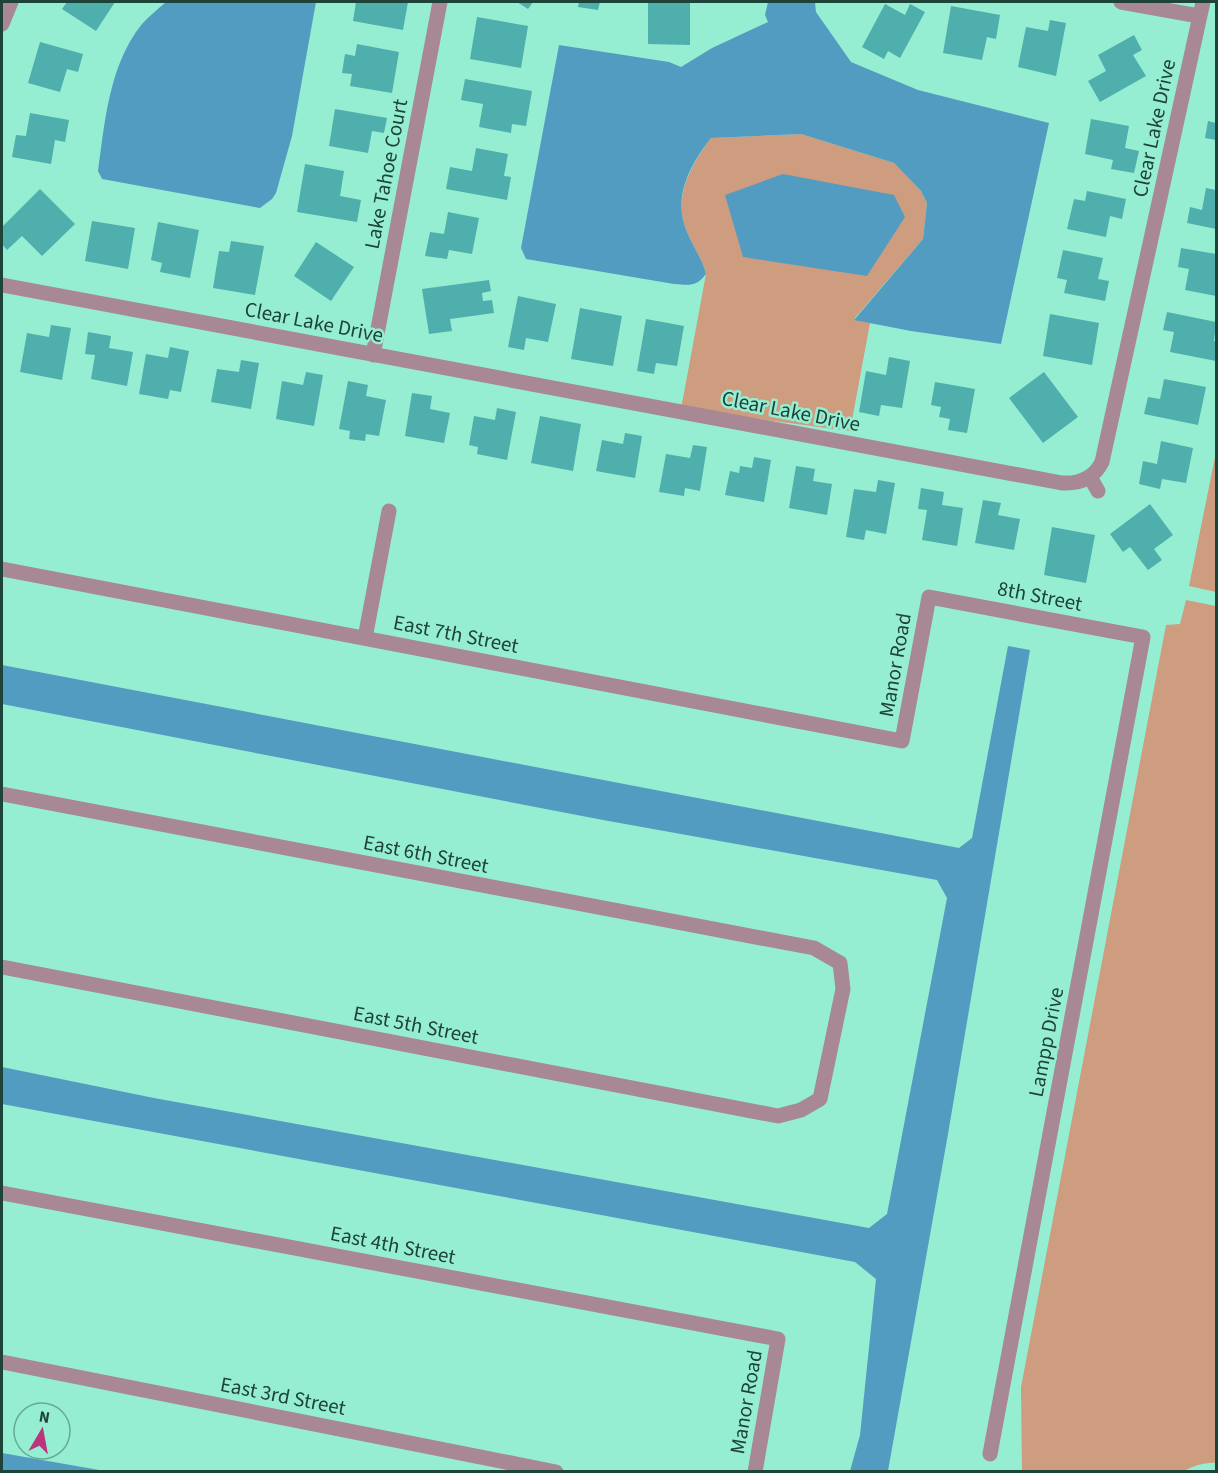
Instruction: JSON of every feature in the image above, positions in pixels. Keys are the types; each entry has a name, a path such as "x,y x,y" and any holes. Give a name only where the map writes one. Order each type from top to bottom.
{"street":[{"path":"2,24 11,2"},
{"name":"Lake Tahoe Court","path":"373,355 440,2"},
{"path":"1121,2 1201,9"},
{"name":"Clear Lake Drive","path":"2,285 1062,483 1078,482 1090,477 1099,468 1104,456 1201,9"},
{"path":"1090,477 1098,491"},
{"path":"365,638 389,511"},
{"name":"East 7th Street","path":"2,569 902,741"},
{"name":"8th Street","path":"929,597 1143,637"},
{"name":"Manor Road","path":"902,741 929,597"},
{"name":"Lampp Drive","path":"990,1454 1143,637"},
{"name":"East 6th Street","path":"2,794 813,948 840,963 843,989 820,1099"},
{"name":"East 5th Street","path":"2,967 778,1116 801,1110 820,1099"},
{"name":"East 4th Street","path":"2,1193 778,1339"},
{"name":"Manor Road","path":"755,1472 778,1339"},
{"name":"East 3rd Street","path":"2,1362 556,1472"}],"shaded area":[{"path":"801,134 894,163 921,191 927,203 923,239 854,319 870,323 850,431 681,409 706,274 683,219 683,194 686,182 711,138"},
{"path":"1216,452 1216,592 1189,586"},
{"path":"1186,600 1216,606 1216,1463 1199,1465 1183,1472 1022,1471 1021,1387 1166,625 1180,624"}],"water":[{"path":"166,2 316,2 292,136 276,193 260,208 102,179 98,171 110,94 122,57 142,24"},
{"path":"768,2 815,2 816,12 851,62 918,90 1049,123 1001,344 854,320 923,239 927,203 921,191 894,163 801,134 711,138 703,148 690,171 682,194 681,207 687,232 706,274 696,283 674,284 526,259 521,248 559,45 669,62 681,67 712,48 768,22 765,15"},
{"path":"783,174 894,195 905,217 867,276 743,257 725,195"},
{"path":"1008,646 1030,650 888,1471 850,1471 860,1435 876,1279 855,1262 2,1104 2,1067 154,1098 869,1228 887,1214 947,898 937,880 603,820 2,704 2,665 959,848 972,838"},
{"path":"2,1453 12,1455 12,1461 48,1461 105,1471 2,1471"}],"building":[{"path":"67,2 115,2 96,31 62,9"},
{"path":"356,2 408,2 403,30 353,21"},
{"path":"517,2 533,2 528,9"},
{"path":"579,2 600,2 598,10 578,7"},
{"path":"648,2 690,2 690,45 648,44"},
{"path":"885,4 905,15 910,4 925,12 900,58 888,51 884,59 862,47"},
{"path":"951,6 1000,15 996,39 987,37 982,60 943,53"},
{"path":"477,17 528,26 521,68 470,59"},
{"path":"1050,20 1066,23 1056,76 1018,67 1026,27 1048,31"},
{"path":"1134,35 1142,50 1133,55 1146,76 1100,102 1088,81 1106,71 1098,55"},
{"path":"40,42 83,54 78,72 67,69 60,92 28,83"},
{"path":"357,44 399,52 392,93 350,86 352,74 342,73 345,54 355,56"},
{"path":"465,79 532,91 526,126 512,124 511,133 479,127 483,104 461,100"},
{"path":"335,109 387,118 384,133 372,131 368,153 329,146"},
{"path":"30,113 69,120 65,142 55,140 51,164 12,157 16,135 26,136"},
{"path":"1091,119 1129,126 1125,148 1139,151 1134,173 1111,169 1113,160 1085,154"},
{"path":"1208,121 1216,123 1216,140 1205,138"},
{"path":"476,148 508,154 504,176 511,177 507,200 446,189 450,167 472,171"},
{"path":"305,164 344,171 340,196 361,200 357,222 297,212"},
{"path":"1206,188 1216,190 1216,229 1187,223 1190,207 1202,210"},
{"path":"40,189 75,224 42,256 22,236 7,250 2,244 2,227"},
{"path":"1087,191 1126,199 1122,219 1110,216 1106,237 1067,229 1074,199 1085,201"},
{"path":"448,212 479,218 472,254 449,250 447,259 425,256 430,232 444,234"},
{"path":"92,221 135,228 128,269 85,261"},
{"path":"158,222 199,230 190,278 160,272 162,263 151,260"},
{"path":"231,241 264,246 255,295 213,288 219,251 229,252"},
{"path":"316,242 354,267 331,301 294,276"},
{"path":"1181,248 1216,254 1216,296 1185,290 1189,269 1178,267"},
{"path":"1063,250 1103,258 1098,279 1109,281 1105,301 1064,293 1067,280 1057,278"},
{"path":"489,280 491,291 482,293 483,301 492,300 494,313 450,319 452,331 429,334 422,289"},
{"path":"518,296 556,304 548,342 526,338 524,350 508,347"},
{"path":"580,308 622,316 613,366 571,359"},
{"path":"1167,312 1216,322 1214,341 1216,341 1216,361 1170,352 1174,332 1163,330"},
{"path":"1050,314 1099,323 1092,365 1043,356"},
{"path":"646,319 684,326 677,366 656,363 654,374 637,371"},
{"path":"51,325 71,328 62,380 20,372 27,333 49,337"},
{"path":"88,332 111,336 109,348 133,352 127,386 91,379 95,355 85,354"},
{"path":"170,347 189,351 181,392 170,390 168,399 139,394 146,354 168,358"},
{"path":"889,357 910,361 902,408 881,405 879,416 859,412 866,371 886,375"},
{"path":"241,360 259,363 251,409 211,402 217,369 239,372"},
{"path":"306,372 323,375 314,426 276,419 282,381 303,385"},
{"path":"1044,372 1078,417 1043,443 1009,398"},
{"path":"1164,379 1206,387 1198,425 1144,414 1148,397 1160,399"},
{"path":"348,381 368,385 366,396 386,400 379,436 366,434 365,441 349,439 350,431 339,429"},
{"path":"935,382 975,389 967,433 948,430 950,419 939,417 941,407 931,405"},
{"path":"412,393 432,396 430,409 450,413 444,443 405,436"},
{"path":"497,408 516,412 507,460 477,454 478,447 469,445 474,416 495,420"},
{"path":"540,416 581,424 573,471 531,463"},
{"path":"625,433 642,436 635,478 596,471 602,440 623,444"},
{"path":"1161,441 1193,448 1186,483 1162,479 1160,489 1139,484 1143,461 1157,464"},
{"path":"693,445 707,447 700,491 685,488 684,496 659,492 666,454 690,458"},
{"path":"754,457 771,460 764,502 725,495 730,471 739,473 740,466 752,468"},
{"path":"796,466 815,469 813,481 832,484 827,515 789,508"},
{"path":"878,480 895,483 886,534 866,530 864,540 846,537 854,489 876,492"},
{"path":"921,488 944,492 942,505 963,508 957,546 922,540 927,510 918,509"},
{"path":"983,500 1001,503 998,515 1020,519 1014,550 975,543"},
{"path":"1150,504 1173,535 1154,549 1162,560 1148,570 1130,547 1123,552 1110,534"},
{"path":"1052,527 1095,535 1086,583 1044,575"}]}
